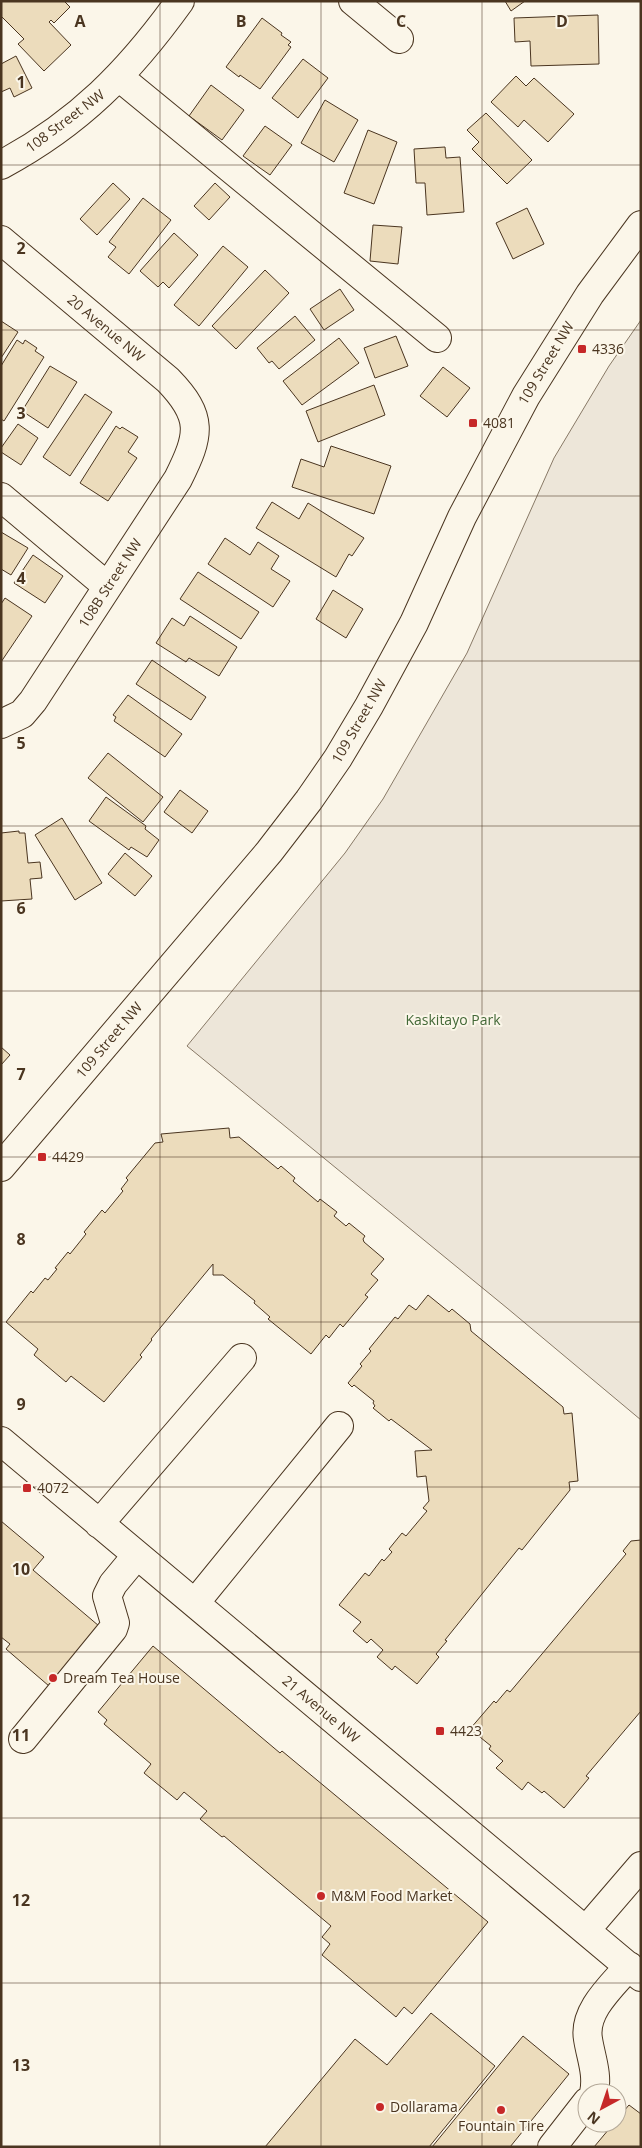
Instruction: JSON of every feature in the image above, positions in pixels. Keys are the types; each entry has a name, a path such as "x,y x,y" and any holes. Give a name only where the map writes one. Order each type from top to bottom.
{"street":[{"name":"108 Street NW","path":"1,165 48,137 82,112 119,77 158,32 180,1"},
{"path":"352,1 399,39"},
{"path":"119,77 437,338"},
{"name":"109 Street NW","path":"1,1167 269,852 338,758 369,706 414,623 462,517 526,396 590,294 641,226"},
{"name":"20 Avenue NW","path":"1,240 168,380 192,409 195,426"},
{"name":"108B Street NW","path":"1,724 22,714 33,701 178,479 193,446 195,426"},
{"path":"1,497 107,586"},
{"path":"99,1524 242,1358"},
{"path":"195,1603 339,1426"},
{"name":"21 Avenue NW","path":"1,1442 635,1972"},
{"path":"24,1739 112,1629 115,1623 107,1596 108,1591 137,1555"},
{"path":"586,1930 641,1866"},
{"path":"596,2083 587,2037 588,2021 598,2003 635,1972"},
{"path":"552,2147 577,2115"}],"green space":[{"name":"Kaskitayo Park","path":"641,320 641,1420 187,1046 345,853 383,799 467,653 554,458 609,366"}],"building":[{"path":"1,1 64,1 70,7 54,23 51,20 49,22 71,45 44,71 18,44 24,39 1,16"},
{"path":"505,1 525,1 511,11"},
{"path":"598,15 599,64 531,66 530,41 515,42 514,18"},
{"path":"262,18 291,42 288,45 291,47 260,89 226,67"},
{"path":"16,56 32,88 14,97 10,88 1,92 1,64"},
{"path":"303,59 328,78 298,118 272,98"},
{"path":"516,76 526,86 534,78 574,114 548,142 524,120 518,127 491,102"},
{"path":"211,85 244,110 222,140 189,116"},
{"path":"325,100 358,120 334,162 301,143"},
{"path":"486,113 532,160 507,184 472,149 479,142 467,130"},
{"path":"265,126 292,145 270,175 243,156"},
{"path":"368,130 397,142 374,204 344,193"},
{"path":"445,147 446,158 460,157 464,212 427,215 425,183 416,183 414,149"},
{"path":"113,183 130,199 97,235 80,219"},
{"path":"215,183 230,197 209,220 194,206"},
{"path":"143,198 171,220 129,274 108,257 116,247 109,242"},
{"path":"527,208 544,244 513,259 496,223"},
{"path":"373,225 402,227 398,264 370,261"},
{"path":"174,233 198,255 169,288 163,282 158,287 140,271"},
{"path":"223,246 248,267 199,326 174,305"},
{"path":"265,270 289,293 236,349 212,326"},
{"path":"340,289 354,310 324,330 310,309"},
{"path":"295,316 315,340 279,369 272,361 269,363 257,348"},
{"path":"1,321 18,332 1,358"},
{"path":"396,336 408,366 375,378 364,348"},
{"path":"339,338 359,363 302,405 283,381"},
{"path":"17,340 23,344 25,340 37,348 35,351 44,357 4,421 1,419 1,366"},
{"path":"50,366 77,382 48,428 22,411"},
{"path":"443,367 470,388 447,417 420,396"},
{"path":"374,385 385,415 318,442 306,411"},
{"path":"85,394 112,412 70,476 43,457"},
{"path":"18,424 38,438 21,465 1,452 1,448"},
{"path":"116,426 120,429 122,427 138,437 128,452 137,458 108,501 80,483"},
{"path":"331,446 391,466 374,514 292,487 301,459 324,467"},
{"path":"272,502 299,519 308,503 364,538 352,556 349,554 336,577 256,528"},
{"path":"1,532 28,548 11,575 1,569"},
{"path":"225,538 250,555 258,542 279,556 271,569 290,581 273,607 208,564"},
{"path":"33,555 63,576 45,603 14,583"},
{"path":"198,572 259,612 241,639 180,599"},
{"path":"333,590 363,609 346,638 316,619"},
{"path":"5,598 32,616 1,662 1,604"},
{"path":"190,616 237,647 219,676 189,658 186,662 156,643 172,618 184,626"},
{"path":"152,660 206,697 191,720 136,684"},
{"path":"128,695 182,734 165,757 114,721 116,717 113,715"},
{"path":"108,753 163,797 143,822 88,778"},
{"path":"180,790 208,811 192,833 164,812"},
{"path":"106,797 146,826 145,829 159,840 147,857 131,847 129,850 89,821"},
{"path":"62,818 102,883 75,900 35,835"},
{"path":"19,831 19,833 25,833 28,863 40,862 42,878 30,879 32,899 1,901 1,833"},
{"path":"125,853 152,876 135,896 108,874"},
{"path":"1,1047 10,1055 1,1065"},
{"path":"229,1128 230,1138 239,1137 278,1169 281,1166 295,1178 293,1181 318,1202 320,1199 337,1212 334,1216 346,1226 349,1223 365,1236 364,1242 384,1259 371,1274 378,1280 365,1295 368,1297 343,1327 340,1324 329,1338 326,1335 311,1354 268,1319 270,1317 254,1303 255,1301 223,1275 213,1275 213,1264 151,1339 140,1355 142,1357 104,1402 71,1376 66,1382 34,1355 38,1349 6,1322 31,1291 33,1293 45,1278 48,1280 68,1252 70,1254 86,1234 84,1232 102,1210 105,1213 123,1191 121,1189 128,1180 126,1178 155,1143 163,1142 161,1134"},
{"path":"428,1295 449,1312 452,1309 470,1324 471,1331 563,1407 564,1414 572,1413 578,1481 569,1482 570,1490 522,1550 519,1548 445,1640 447,1641 436,1654 439,1657 417,1684 395,1666 392,1670 377,1657 383,1650 371,1639 367,1643 353,1631 361,1622 339,1605 365,1573 369,1576 382,1559 384,1561 392,1552 389,1549 402,1533 406,1536 427,1511 423,1508 429,1501 426,1476 417,1477 415,1451 432,1450 391,1419 389,1421 373,1408 375,1406 374,1401 354,1385 352,1387 348,1383 362,1366 360,1364 371,1351 369,1349 395,1317 398,1319 409,1305 416,1310"},
{"path":"1,1521 44,1557 33,1570 99,1626 49,1686 6,1649 10,1644 1,1637"},
{"path":"641,1540 641,1711 586,1776 589,1778 564,1808 544,1791 542,1793 528,1782 522,1790 496,1768 503,1761 489,1749 491,1746 470,1729 494,1701 496,1703 507,1690 510,1692 626,1554 623,1551 631,1541"},
{"path":"153,1646 280,1753 282,1751 488,1922 412,2014 404,2007 396,2017 322,1955 330,1944 322,1937 331,1926 224,1836 222,1837 200,1819 207,1811 184,1792 177,1800 144,1773 151,1764 104,1724 107,1720 98,1712"},
{"name":"Dollarama","path":"431,2013 495,2066 429,2147 265,2147 355,2039 387,2065"},
{"name":"Fountain Tire","path":"523,2036 569,2074 510,2147 432,2147"},
{"path":"629,2105 641,2114 641,2147 594,2147 606,2133 627,2133 627,2107"}],"place":[{"name":"4336","path":"582,349"},
{"name":"4081","path":"473,423"},
{"name":"4429","path":"42,1157"},
{"name":"4072","path":"27,1488"},
{"name":"Dream Tea House","path":"53,1678"},
{"name":"4423","path":"440,1731"},
{"name":"M&M Food Market","path":"321,1896"},
{"name":"Dollarama","path":"380,2107"},
{"name":"Fountain Tire","path":"501,2110"}]}
